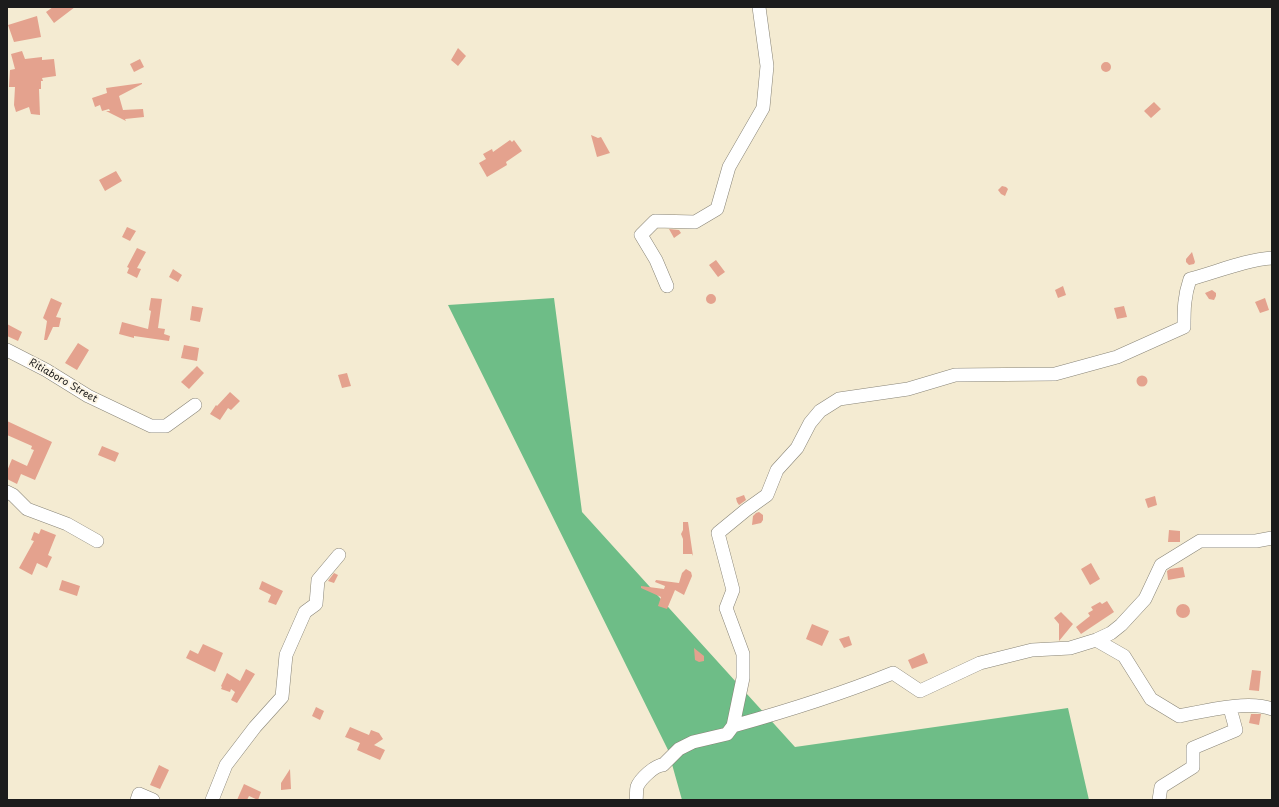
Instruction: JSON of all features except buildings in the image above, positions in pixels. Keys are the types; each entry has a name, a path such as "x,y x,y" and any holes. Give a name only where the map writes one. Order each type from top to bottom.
{"street":[{"path":"667,286 656,260 641,235 655,221 695,222 717,210 729,167 763,108 767,66 759,7"},
{"path":"636,800 637,787 646,774 663,764 679,749 693,742 727,734 733,726 743,678 743,654 726,608 733,590 718,533 767,495 777,470 796,448 810,423 820,411 840,399 908,389 955,375 1055,374 1117,357 1184,327 1185,293 1190,279 1215,273 1257,259 1272,258"},
{"name":"Ritiaboro Street","path":"7,350 46,370 88,396 151,426 166,426 195,405"},
{"path":"7,492 13,495 27,509 67,524 97,541"},
{"path":"733,726 798,708 862,686 893,673 920,691 980,663 1032,650 1070,648 1096,640 1111,633 1121,625 1145,599 1161,565 1200,541 1256,541 1272,538"},
{"path":"212,800 226,766 255,727 282,697 286,655 305,612 316,604 318,580 339,555"},
{"path":"1096,640 1124,656 1151,699 1180,716 1252,704 1272,709"},
{"path":"1159,800 1161,787 1193,767 1193,748 1236,730 1230,708"},
{"path":"138,797 153,800"}],"green space":[{"path":"554,298 582,512 795,747 1068,708 1089,800 682,800 668,750 448,305"}]}
